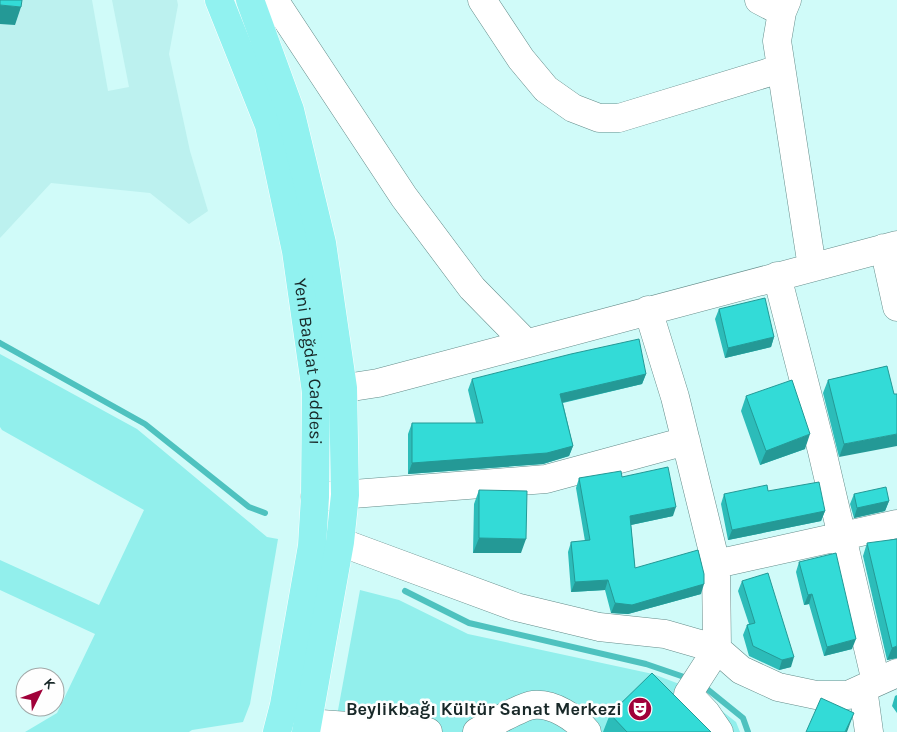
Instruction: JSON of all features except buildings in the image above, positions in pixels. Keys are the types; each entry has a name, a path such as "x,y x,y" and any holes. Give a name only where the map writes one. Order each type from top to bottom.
{"main road":[{"name":"Yeni Bağdat Caddesi","path":"219,0 269,125 296,251 316,392 315,497 312,546 284,705 277,732"},
{"name":"Yeni Bağdat Caddesi","path":"262,2 322,243 343,388 345,495 340,542 307,727"}],"street":[{"path":"482,0 520,59 546,89 573,108 600,118 620,118 780,69"},
{"path":"262,2 472,288 526,343"},
{"path":"776,4 780,69 812,267"},
{"path":"316,392 378,383 890,247 897,307"},
{"path":"777,276 879,681 868,732"},
{"path":"648,310 675,397 716,564 717,649 688,694 706,713 719,732"},
{"path":"315,497 546,479 686,441"},
{"path":"716,564 897,524"},
{"path":"340,542 516,607 599,627 665,634 717,649 741,670 778,687 816,694 848,695 879,681"},
{"path":"477,732 533,705 556,709 578,721 588,732"},
{"path":"307,727 428,732"}],"shaded area":[{"path":"0,0 92,0 108,91 129,87 112,0 177,0 178,5 169,54 190,151 208,211 189,224 150,193 51,183 0,238"},
{"path":"0,354 137,429 267,537 278,539 250,704 243,722 189,732 25,732 50,717 65,717 65,696 95,634 0,590 0,560 99,605 144,510 2,430 0,427"},
{"path":"360,590 399,600 468,634 653,674 695,690 736,722 740,732 334,732"}],"waterway":[{"path":"0,343 145,424 249,507 265,513"},
{"path":"405,591 469,623 646,664 690,679"},
{"path":"701,684 743,718 748,732"}],"place":[{"name":"Beylikbağı Kültür Sanat Merkezi","path":"640,709"}]}
